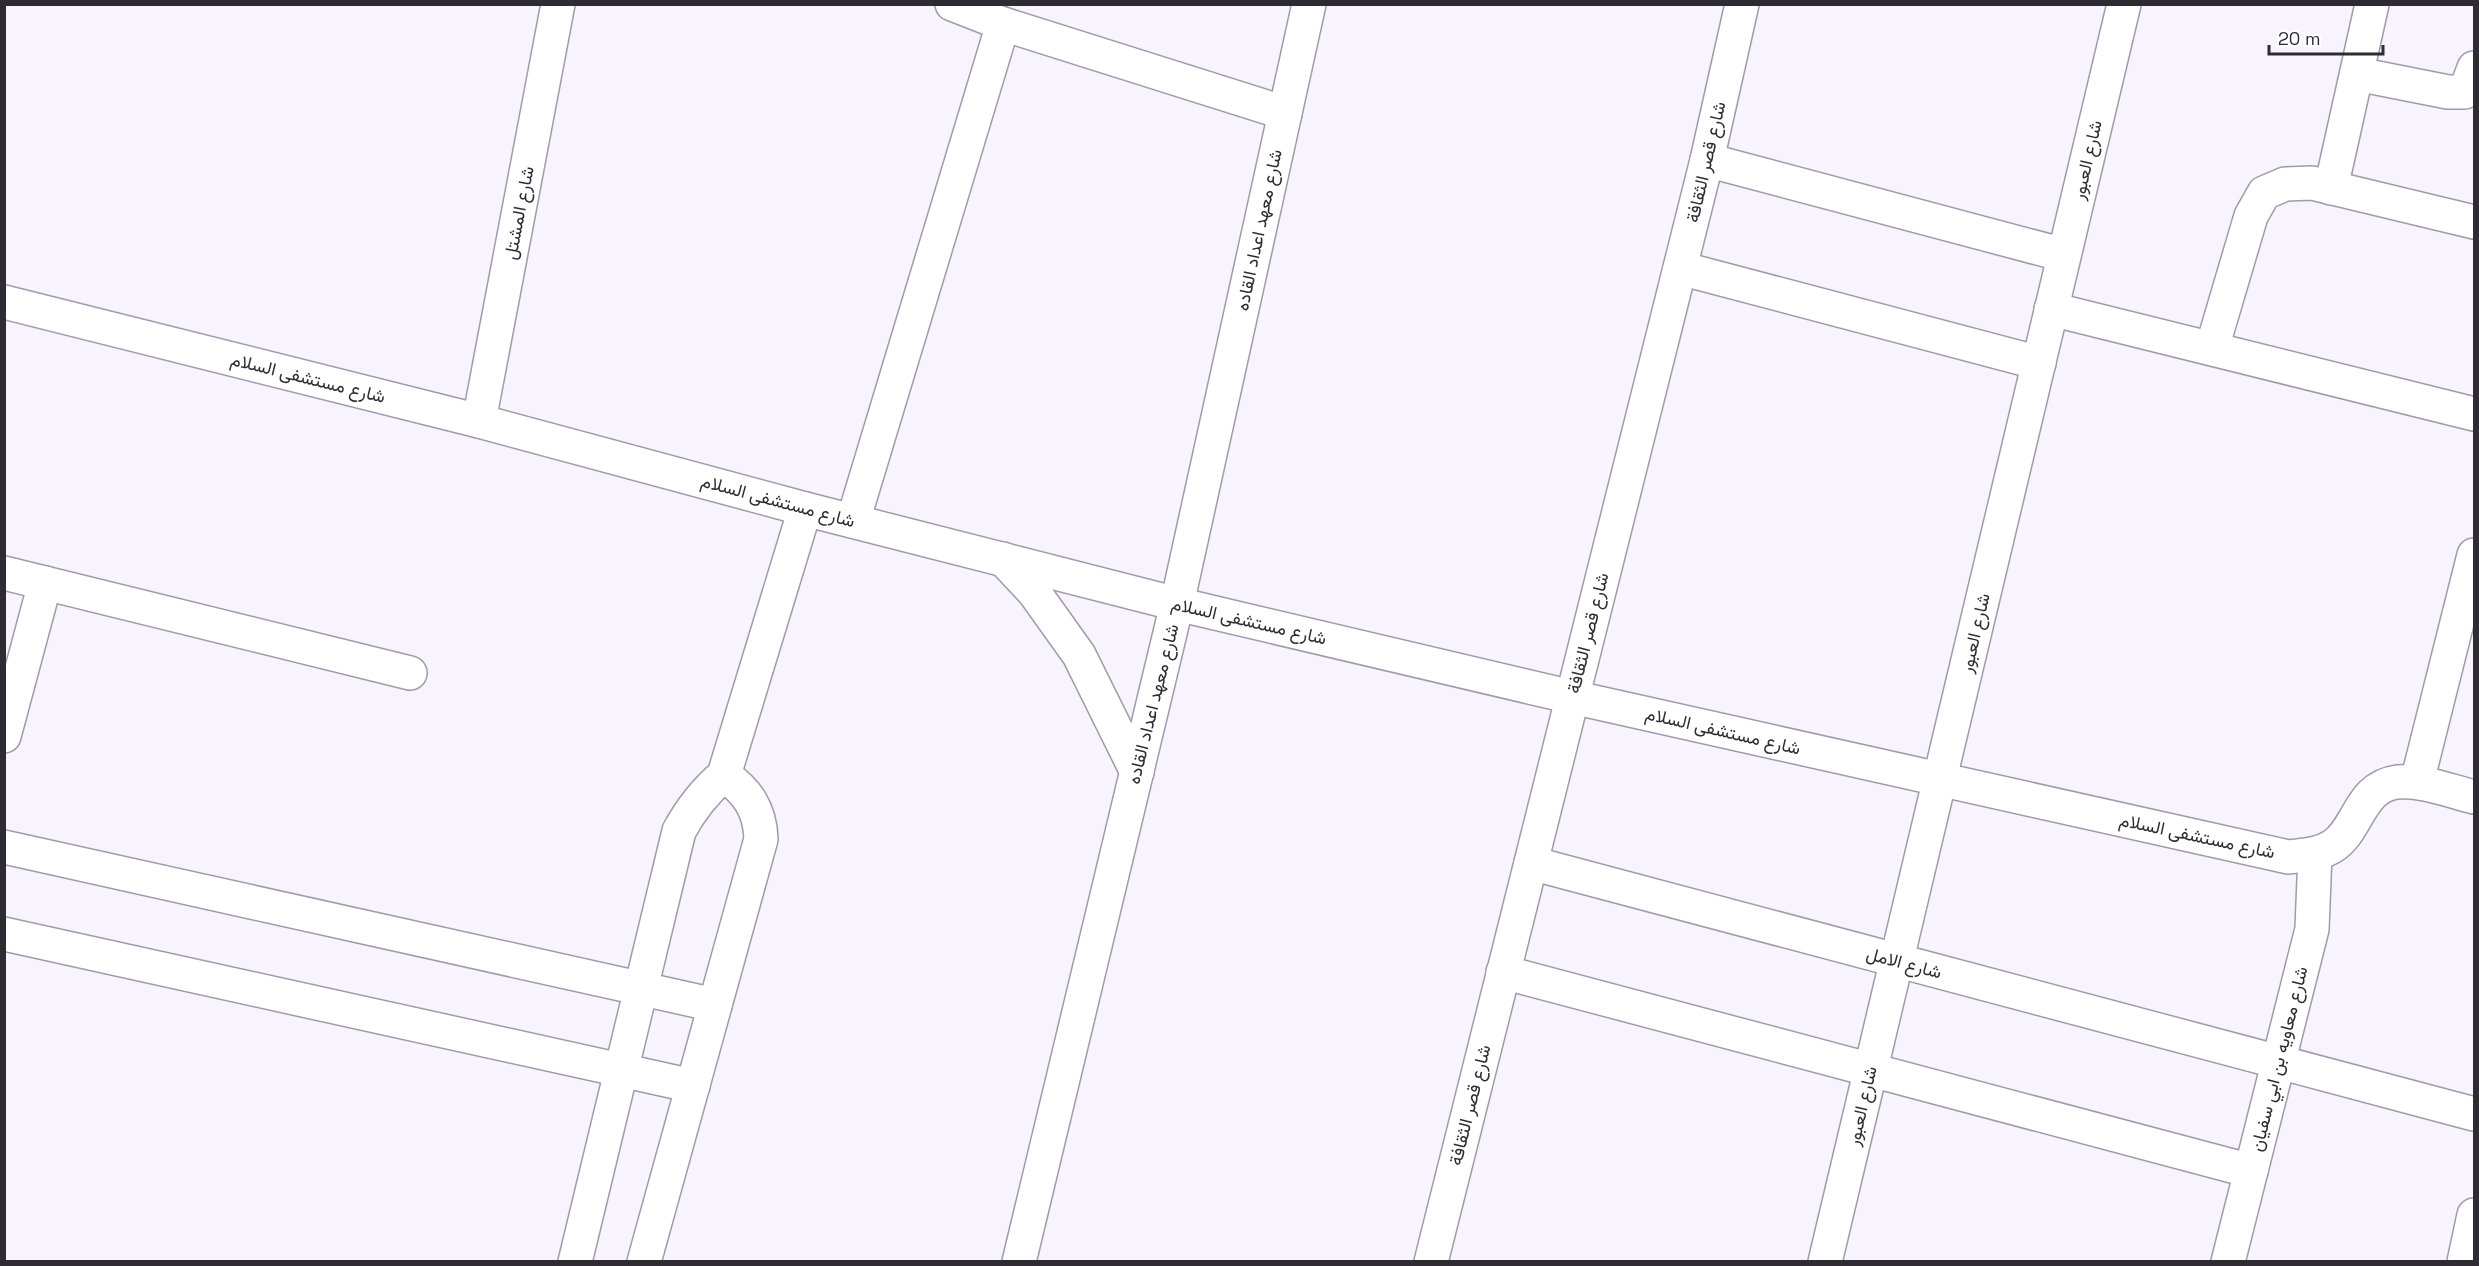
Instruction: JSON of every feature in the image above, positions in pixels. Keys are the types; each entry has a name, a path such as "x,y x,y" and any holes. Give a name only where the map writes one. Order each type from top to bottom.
{"street":[{"name":"شارع المشتل","path":"479,421 558,4"},
{"path":"952,4 1003,24 1285,113"},
{"name":"شارع معهد اعداد القاده","path":"1019,1262 1177,604 1309,4"},
{"name":"شارع قصر الثقافة","path":"1431,1262 1707,160 1742,4"},
{"name":"شارع العبور","path":"1825,1262 2124,4"},
{"path":"2331,188 2372,4"},
{"path":"853,521 1003,24"},
{"path":"2357,74 2448,92 2465,92 2475,69"},
{"path":"1707,160 2064,255"},
{"path":"2212,348 2251,216 2264,193 2284,184 2312,183 2475,222"},
{"path":"1680,268 2039,363"},
{"name":"شارع مستشفى السلام","path":"4,302 479,421 805,509 1177,604 1572,697 2288,857 2315,854 2334,845 2349,829 2358,810 2373,792 2394,782 2417,782 2475,797"},
{"path":"2051,309 2475,414"},
{"path":"575,1262 679,831 694,806 724,775 805,509"},
{"path":"2417,782 2475,555"},
{"path":"1003,559 1034,592 1079,655 1137,772"},
{"path":"4,573 410,673"},
{"path":"4,736 45,583"},
{"path":"644,1262 760,838 757,812 751,800 739,786 724,775"},
{"path":"4,847 715,1005"},
{"name":"شارع معاويه بن ابي سفيان","path":"2228,1262 2312,929 2315,854"},
{"name":"شارع الامل","path":"1531,864 2475,1114"},
{"path":"4,934 693,1086"},
{"path":"1503,972 2251,1171"},
{"path":"2464,1262 2475,1215"}]}
